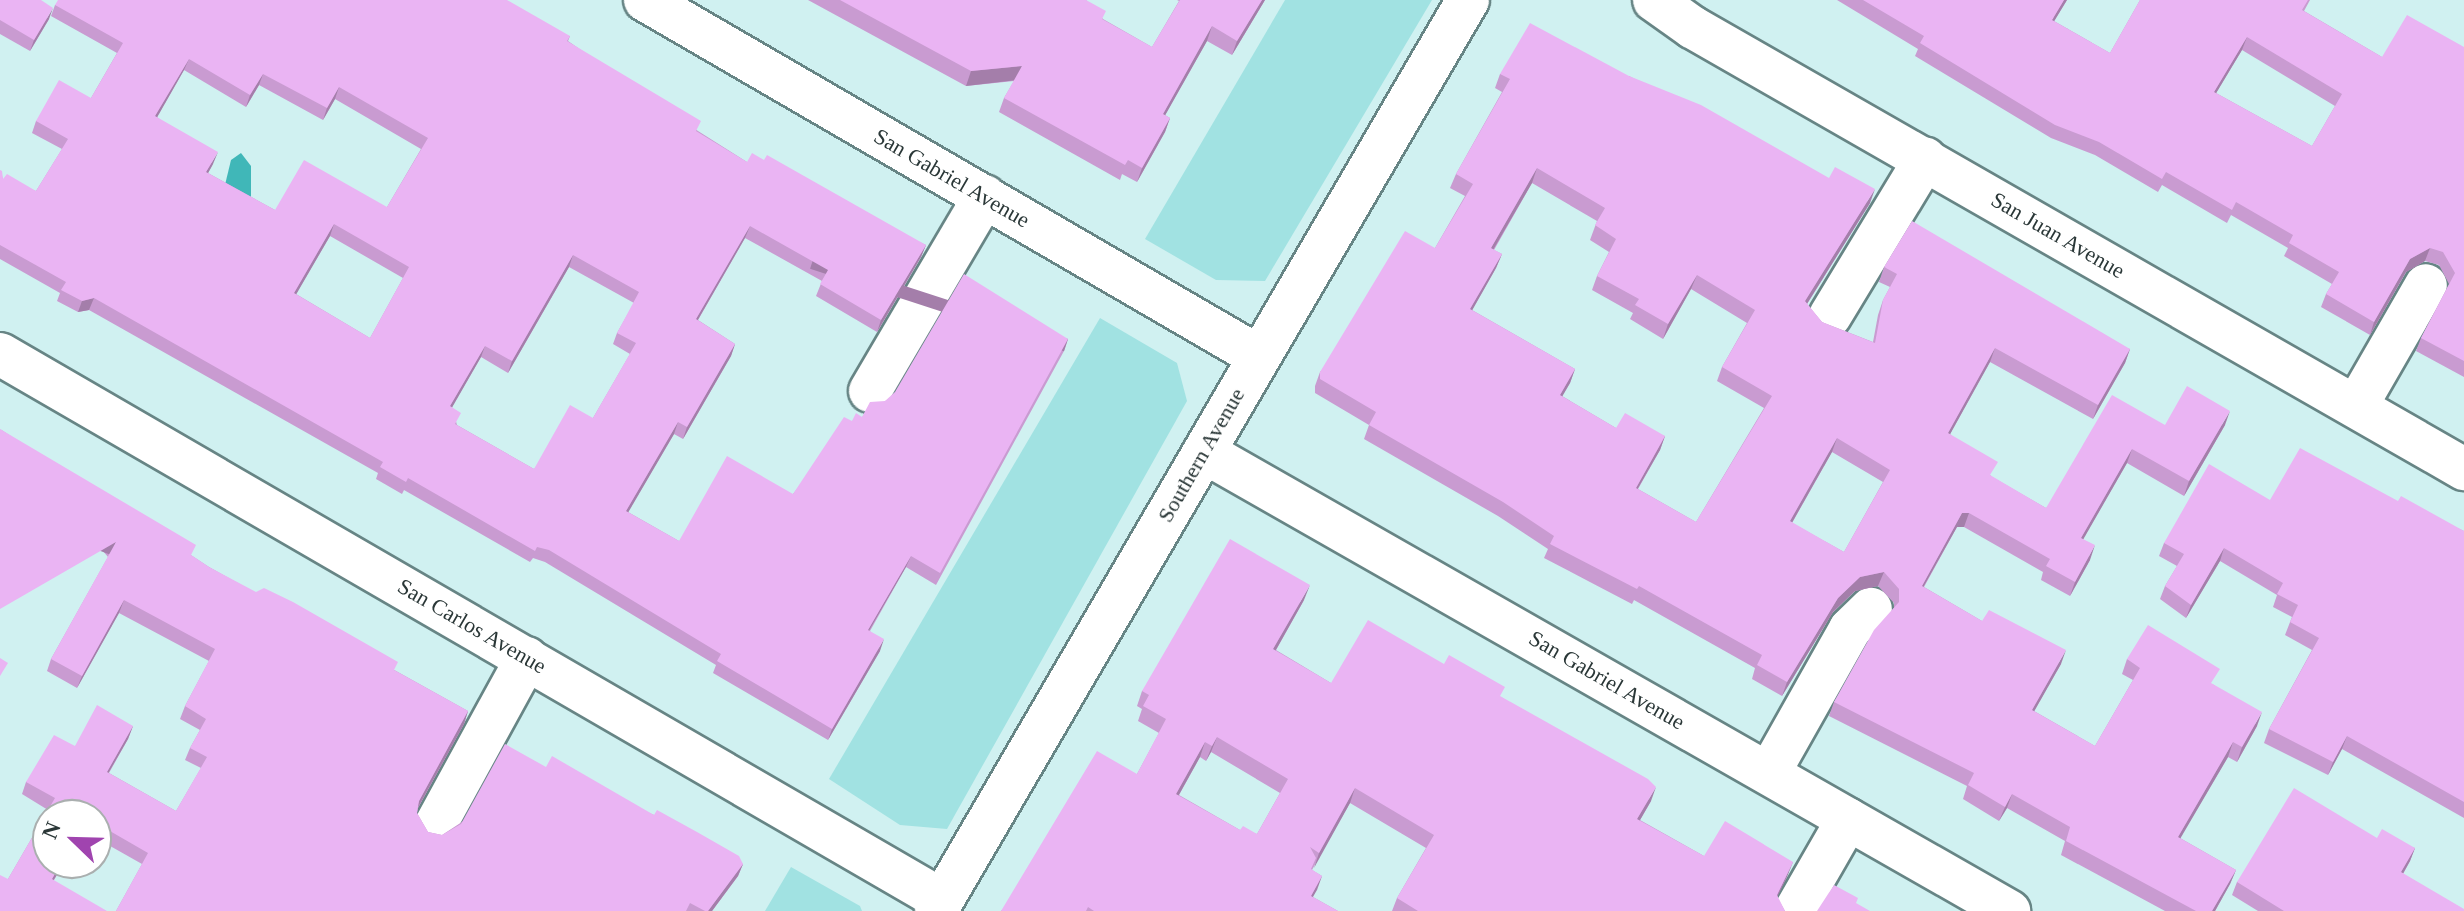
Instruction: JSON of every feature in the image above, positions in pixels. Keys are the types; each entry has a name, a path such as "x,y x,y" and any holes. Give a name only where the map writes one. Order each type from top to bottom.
{"street":[{"name":"San Gabriel Avenue","path":"645,0 706,15 985,196 1258,356"},
{"name":"Southern Avenue","path":"939,906 1468,0"},
{"name":"San Juan Avenue","path":"1654,0 2464,469"},
{"path":"1830,316 1925,159"},
{"path":"870,391 985,196"},
{"path":"2357,405 2426,285"},
{"name":"San Carlos Avenue","path":"0,354 527,658 939,906"},
{"name":"San Gabriel Avenue","path":"1204,452 2009,911"},
{"path":"1769,773 1850,629 1871,609"},
{"path":"436,824 527,658"},
{"path":"1795,911 1848,819"}],"shaded area":[{"path":"1285,0 1432,0 1265,281 1216,280 1145,239"},
{"path":"241,153 251,166 251,203 224,189 231,160"},
{"path":"1100,318 1177,363 1187,401 947,829 900,825 829,779"},
{"path":"791,867 860,906 862,911 765,911"}],"building":[{"path":"0,0 41,0 53,8 34,40 0,20"},
{"path":"58,0 507,0 570,36 567,41 701,121 696,131 747,162 752,153 764,160 767,155 926,245 881,320 820,284 828,270 750,226 696,319 735,344 687,427 678,422 626,511 679,541 727,456 793,494 844,417 852,421 856,413 862,417 870,402 885,401 895,392 964,274 1068,339 940,573 911,556 868,630 884,639 832,729 717,661 721,654 549,550 537,547 535,551 408,478 406,482 380,467 383,462 94,298 82,301 61,290 66,282 0,245 0,170 3,179 7,174 36,191 68,139 36,121 59,80 91,98 123,43 55,5","holes":["189,59 250,95 263,74 327,108 339,87 428,138 387,207 304,160 275,210 206,172 218,152 155,116","334,224 409,267 370,338 294,293","573,255 639,292 617,333 636,343 593,418 570,405 534,469 455,424 461,413 450,406 485,346 512,361"]},
{"path":"840,0 1086,0 1106,11 1102,19 1152,47 1180,0 1262,0 1237,41 1212,26 1163,114 1170,118 1142,168 1128,160 1125,165 1004,98 1022,66 971,71"},
{"path":"1863,0 2064,0 2052,20 2110,53 2140,0 2308,0 2302,10 2382,57 2407,15 2464,47 2464,361 2421,338 2455,273 2443,252 2430,248 2410,259 2374,322 2326,294 2339,272 2289,243 2293,235 2236,202 2232,210 2166,172 2162,179 2099,142 2055,125 1920,43 1924,36","holes":["2247,37 2342,94 2312,146 2214,92"]},
{"path":"1530,23 1629,76 1701,105 1829,178 1835,167 1875,189 1805,301 1822,322 1875,343 1883,300 1897,274 1884,267 1912,221 2130,349 2098,405 1995,348 1948,433 1998,462 1990,475 2046,508 2112,395 2165,425 2187,386 2230,411 2189,481 2132,449 2081,538 2095,545 2075,582 2046,566 2050,559 1969,513 1962,513 1922,586 1982,621 1989,610 2066,650 2032,710 2095,746 2140,668 2127,659 2148,625 2220,669 2211,683 2262,712 2242,747 2233,742 2178,837 2236,870 2212,911 2196,911 2066,841 2070,827 2012,794 2005,807 1968,785 1974,773 1834,702 1874,630 1899,602 1899,589 1884,572 1860,577 1838,598 1787,682 1757,665 1762,655 1639,586 1637,589 1550,544 1554,536 1503,502 1369,425 1376,412 1320,379 1320,372 1405,231 1435,248 1473,184 1456,174 1510,79 1500,74","holes":["1537,168 1605,208 1595,225 1616,239 1597,276 1639,299 1635,305 1668,324 1697,275 1755,310 1722,367 1772,396 1696,522 1636,488 1665,436 1625,413 1616,428 1560,395 1575,369 1470,309 1502,254 1491,248","1837,438 1890,470 1844,552 1790,521"]},
{"path":"0,429 196,545 191,555 209,567 256,592 264,588 293,602 398,662 394,670 468,711 419,801 417,813 428,832 442,835 461,824 505,744 546,767 552,756 654,815 657,810 697,832 739,856 743,864 708,911 690,903 686,911 116,911 148,853 112,832 112,799 54,799 26,782 54,735 75,746 97,705 133,726 107,772 176,811 207,757 190,748 206,719 185,706 215,649 124,600 82,676 51,659 116,542 0,609"},
{"path":"2300,448 2398,501 2401,496 2464,531 2464,802 2347,736 2333,762 2269,729 2319,638 2290,622 2298,605 2277,594 2283,583 2224,548 2191,605 2165,586 2184,554 2164,543 2209,464 2270,500"},
{"path":"1230,539 1310,585 1273,649 1331,683 1368,620 1444,664 1449,655 1505,687 1500,696 1648,779 1656,787 1637,819 1704,856 1725,821 1793,862 1777,895 1785,911 1418,911 1397,898 1434,835 1355,788 1319,853 1310,847 1316,858 1311,869 1322,876 1311,896 1338,911 1094,911 1088,907 1086,911 1001,911 1097,751 1137,774 1166,719 1143,706 1149,695 1142,691","holes":["1217,737 1288,779 1257,834 1243,826 1240,830 1176,794 1205,742 1212,746"]},
{"path":"0,658 8,663 0,676"},
{"path":"2294,788 2377,838 2382,829 2415,848 2401,872 2464,911 2284,911 2237,882"},
{"path":"32,838 32,879 52,879 107,911 0,911 0,875 8,879"},
{"path":"1834,885 1858,898 1856,903 1870,911 1817,911"}]}
